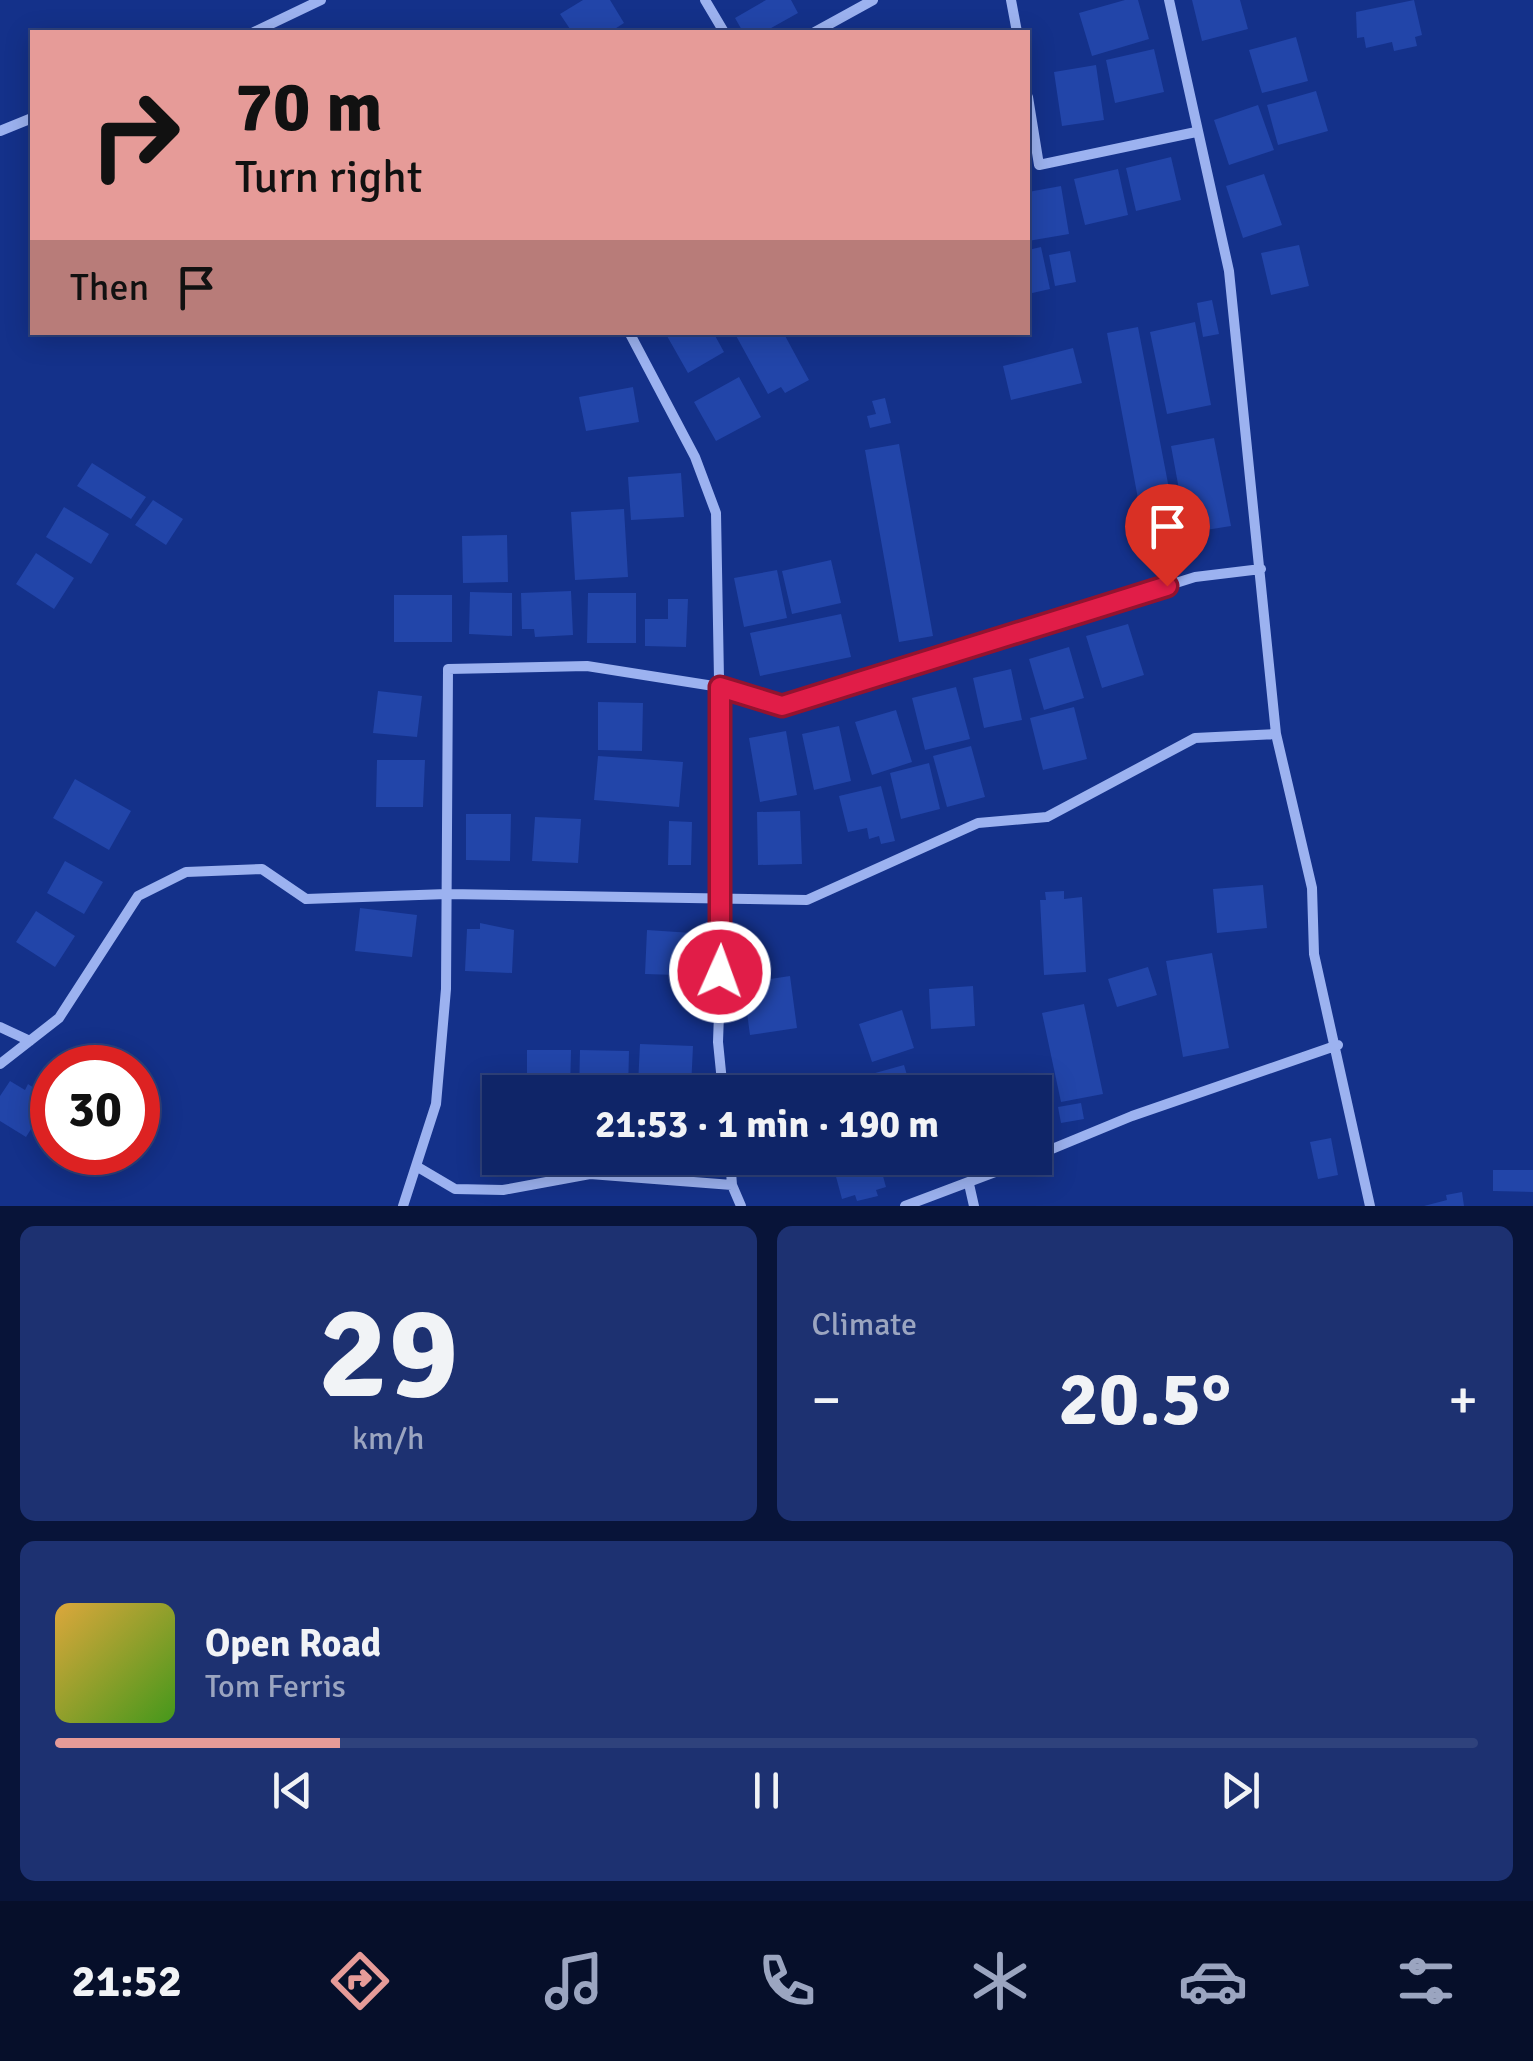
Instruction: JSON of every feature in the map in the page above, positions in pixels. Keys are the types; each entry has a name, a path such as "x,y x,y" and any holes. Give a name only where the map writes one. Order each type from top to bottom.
{"street":[{"path":"258,30 321,0"},
{"path":"705,0 723,30"},
{"path":"819,30 873,0"},
{"path":"1011,0 1017,30"},
{"path":"1169,0 1229,271 1276,734 1312,888 1314,954 1338,1045 1359,1168 1370,1206"},
{"path":"1030,109 1039,165 1196,132"},
{"path":"0,131 30,119"},
{"path":"631,335 695,457 716,512 723,901 718,1042 721,1075"},
{"path":"403,1206 436,1104 446,989 448,669 587,666 720,687 782,706 1195,577 1261,568"},
{"path":"0,1064 59,1018 138,896 186,872 262,869 306,898 447,894 807,900 978,823 1047,817 1195,738 1276,734"},
{"path":"0,1026 30,1041"},
{"path":"1052,1149 1132,1116 1338,1045"},
{"path":"416,1166 455,1189 503,1190 590,1174 732,1185"},
{"path":"731,1175 740,1206"},
{"path":"906,1206 991,1175"},
{"path":"969,1184 974,1206"}],"building":[{"path":"583,0 610,0 624,23 613,30 571,30 560,14"},
{"path":"766,0 791,0 798,13 768,30 742,30 735,18"},
{"path":"1138,0 1149,39 1092,56 1079,13"},
{"path":"1192,0 1240,0 1248,29 1202,41"},
{"path":"1414,0 1422,35 1415,37 1417,46 1394,51 1392,42 1366,48 1364,37 1357,38 1356,12"},
{"path":"1296,37 1308,81 1262,93 1249,50"},
{"path":"1154,49 1164,92 1115,103 1106,60"},
{"path":"1096,65 1104,120 1062,126 1054,72"},
{"path":"1316,91 1328,131 1278,145 1267,105"},
{"path":"1258,105 1274,150 1229,165 1214,120"},
{"path":"1171,157 1181,200 1136,211 1126,168"},
{"path":"1118,169 1128,215 1085,225 1074,179"},
{"path":"1264,174 1282,225 1243,238 1226,186"},
{"path":"1061,186 1069,234 1030,241 1030,192"},
{"path":"1299,245 1309,286 1271,295 1261,253"},
{"path":"1041,247 1050,289 1030,294 1030,250"},
{"path":"1070,251 1076,282 1055,286 1049,255"},
{"path":"1212,300 1219,334 1203,337 1197,303"},
{"path":"1195,322 1211,405 1167,414 1150,332"},
{"path":"1138,327 1180,546 1148,552 1107,333"},
{"path":"715,335 724,352 688,373 667,336"},
{"path":"736,335 785,335 809,380 785,393 781,387 768,394"},
{"path":"1073,348 1082,383 1011,400 1003,366"},
{"path":"739,377 761,417 716,441 694,402"},
{"path":"633,387 639,422 586,431 579,397"},
{"path":"885,398 891,423 870,428 867,416 876,414 872,401"},
{"path":"1214,438 1231,526 1187,533 1171,446"},
{"path":"899,444 933,636 899,642 865,450"},
{"path":"92,463 146,497 131,519 77,486"},
{"path":"681,473 684,517 631,520 628,477"},
{"path":"153,500 183,519 166,545 135,525"},
{"path":"64,507 109,534 91,564 46,537"},
{"path":"624,509 628,577 575,580 571,512"},
{"path":"507,535 508,582 463,583 462,536"},
{"path":"36,553 74,578 54,609 16,584"},
{"path":"831,560 841,603 792,614 782,571"},
{"path":"777,570 787,618 744,627 734,578"},
{"path":"571,591 573,635 535,637 534,629 522,629 521,593"},
{"path":"470,592 512,593 512,636 469,634"},
{"path":"588,593 636,593 636,643 587,643"},
{"path":"394,595 452,595 452,642 394,642"},
{"path":"668,599 688,599 686,647 645,646 645,619 668,619"},
{"path":"841,614 851,657 760,676 750,633"},
{"path":"1128,624 1144,675 1102,688 1086,636"},
{"path":"1069,647 1084,698 1044,710 1029,659"},
{"path":"1011,669 1022,720 984,728 973,678"},
{"path":"956,687 970,739 925,750 912,698"},
{"path":"378,691 422,696 417,737 373,733"},
{"path":"598,702 643,703 642,751 598,750"},
{"path":"1074,707 1087,759 1043,770 1030,718"},
{"path":"896,710 912,762 872,775 855,722"},
{"path":"839,726 851,781 814,790 802,734"},
{"path":"786,731 797,795 760,802 749,738"},
{"path":"971,746 985,797 947,807 933,756"},
{"path":"598,756 683,762 679,807 594,800"},
{"path":"377,760 425,760 423,807 376,807"},
{"path":"929,763 940,809 901,819 890,773"},
{"path":"75,779 131,811 109,850 53,818"},
{"path":"881,786 895,841 881,844 879,836 869,839 867,828 848,832 839,796"},
{"path":"800,811 802,864 758,865 757,812"},
{"path":"466,814 511,814 510,861 466,860"},
{"path":"535,817 581,819 578,863 532,861"},
{"path":"669,821 692,822 691,865 668,865"},
{"path":"65,861 103,882 84,914 47,893"},
{"path":"1263,885 1267,928 1217,933 1213,889"},
{"path":"1064,891 1064,899 1082,897 1086,972 1044,975 1040,900 1046,900 1045,892"},
{"path":"360,908 417,915 412,957 355,951"},
{"path":"36,911 75,936 55,967 16,942"},
{"path":"480,923 514,930 512,973 465,971 467,929 480,929"},
{"path":"647,930 692,933 689,989 676,988 677,975 645,974"},
{"path":"1212,953 1229,1048 1183,1057 1166,961"},
{"path":"1148,967 1157,995 1117,1007 1108,979"},
{"path":"790,976 797,1028 750,1035 743,983"},
{"path":"973,986 975,1026 931,1029 929,989"},
{"path":"1084,1004 1103,1094 1061,1102 1042,1013"},
{"path":"902,1010 914,1048 872,1062 859,1024"},
{"path":"640,1044 693,1046 692,1075 638,1075"},
{"path":"527,1050 571,1050 570,1075 527,1075"},
{"path":"580,1050 629,1051 628,1075 579,1075"},
{"path":"904,1065 907,1075 868,1075"},
{"path":"10,1081 25,1090 30,1085 30,1131 26,1137 0,1121 0,1096"},
{"path":"1081,1103 1084,1119 1061,1123 1058,1107"},
{"path":"1331,1138 1338,1175 1318,1179 1310,1142"},
{"path":"1493,1170 1533,1170 1533,1192 1493,1191"},
{"path":"836,1175 883,1175 886,1187 876,1190 878,1196 857,1201 855,1195 842,1199"},
{"path":"1462,1192 1464,1206 1424,1206 1447,1200 1446,1195"}],"route":[{"path":"720,972 720,687 782,706 1167,586"}]}
